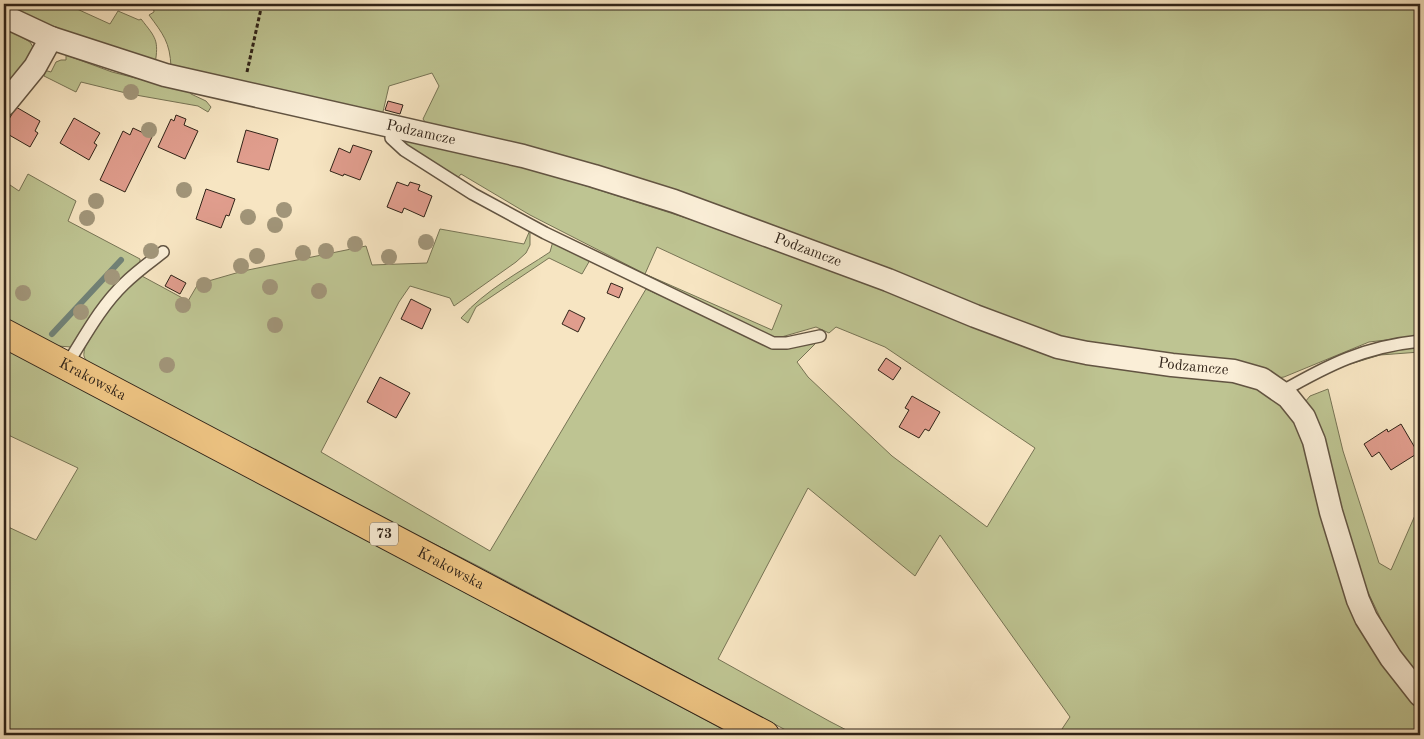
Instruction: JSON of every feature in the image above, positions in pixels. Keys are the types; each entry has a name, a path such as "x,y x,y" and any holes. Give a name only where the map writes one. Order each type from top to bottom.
{"main road":[{"name":"Krakowska","path":"4,334 764,735"}],"street":[{"name":"Podzamcze","path":"4,16 51,38 161,74 523,156 674,201 888,280 975,316 1058,347 1087,353 1234,371 1262,380 1294,403 1304,417 1314,441 1334,520 1352,581 1366,618 1391,658 1420,695"},
{"path":"4,105 35,67 51,38"}],"lane":[{"path":"392,126 392,140 404,150 473,194 545,233 773,343 787,343 820,336"},
{"path":"66,366 109,301 123,284 163,252"},
{"path":"1281,392 1326,367 1353,355 1377,348 1420,342"}],"path":[{"path":"242,92 262,4"}],"green space":[{"path":"4,4 66,4 110,24 118,11 139,20 141,19 155,40 157,50 155,64 63,34 4,6"},
{"path":"153,4 1420,4 1420,336 1369,342 1284,377 1277,378 1192,359 1059,337 427,125 423,119 439,86 432,73 389,86 382,116 171,67 165,39 149,15 154,12"},
{"path":"4,27 30,42 33,47 34,56 4,98"},
{"path":"66,55 112,72 190,92 206,101 211,107 208,112 198,106 130,94 81,82 76,92 44,76 44,70 51,72 56,62 66,60"},
{"path":"403,138 546,173 789,251 1003,337 1205,375 1258,389 1279,403 1297,426 1411,702 1420,709 1420,735 1058,735 1070,717 940,535 915,576 808,488 718,659 856,735 795,735 480,567 308,480 89,363 85,358 85,347 100,321 140,275 188,301 198,284 243,271 366,246 372,265 427,263 440,229 524,244 530,230 530,245 526,253 454,306 450,298 410,286 399,302 321,452 490,551 646,289 779,349 816,343 797,362 808,377 892,456 987,527 1035,448 885,347 836,327 829,333 816,327 778,338 766,336 646,274 772,330 782,305 657,247 645,274 530,215 461,174 456,180 403,145 401,141"},
{"path":"28,174 76,201 68,221 140,259 140,263 71,347 58,346 4,318 4,181 19,191"},
{"path":"553,241 590,260 582,274 549,258 476,307 468,323 461,318 492,290 550,252"},
{"path":"1420,345 1420,352 1380,355 1347,365 1345,363 1379,351"},
{"path":"4,348 734,735 682,735 675,732 673,735 4,735 4,525 36,540 78,468 4,433"},
{"path":"1328,389 1343,451 1379,563 1391,570 1420,504 1420,678 1388,634 1355,565 1305,402 1310,396"}],"building":[{"path":"388,101 403,105 400,114 385,110"},
{"path":"16,107 40,121 35,131 38,133 30,147 4,132 4,128"},
{"path":"176,115 186,119 184,125 198,131 185,159 158,147 171,119 174,121"},
{"path":"74,118 100,133 94,143 97,145 89,160 60,143"},
{"path":"133,128 152,137 125,192 100,180 123,131 130,135"},
{"path":"246,130 278,139 269,170 237,162"},
{"path":"353,145 372,151 360,180 330,171 339,148 350,153"},
{"path":"397,182 408,186 410,182 420,185 418,190 432,196 424,217 404,208 402,213 387,207"},
{"path":"206,189 235,199 229,216 226,215 221,228 196,219"},
{"path":"171,275 186,283 180,294 165,286"},
{"path":"611,283 623,288 619,298 607,293"},
{"path":"411,299 431,309 422,329 401,319"},
{"path":"569,310 585,318 578,332 562,324"},
{"path":"886,358 901,368 893,380 878,370"},
{"path":"380,377 410,393 396,418 367,402"},
{"path":"912,396 940,412 929,431 925,429 919,438 899,427 909,410 905,408"},
{"path":"1401,424 1418,453 1391,470 1379,452 1372,457 1364,444 1387,429 1388,432"}],"waterway":[{"path":"52,334 121,260"}]}
